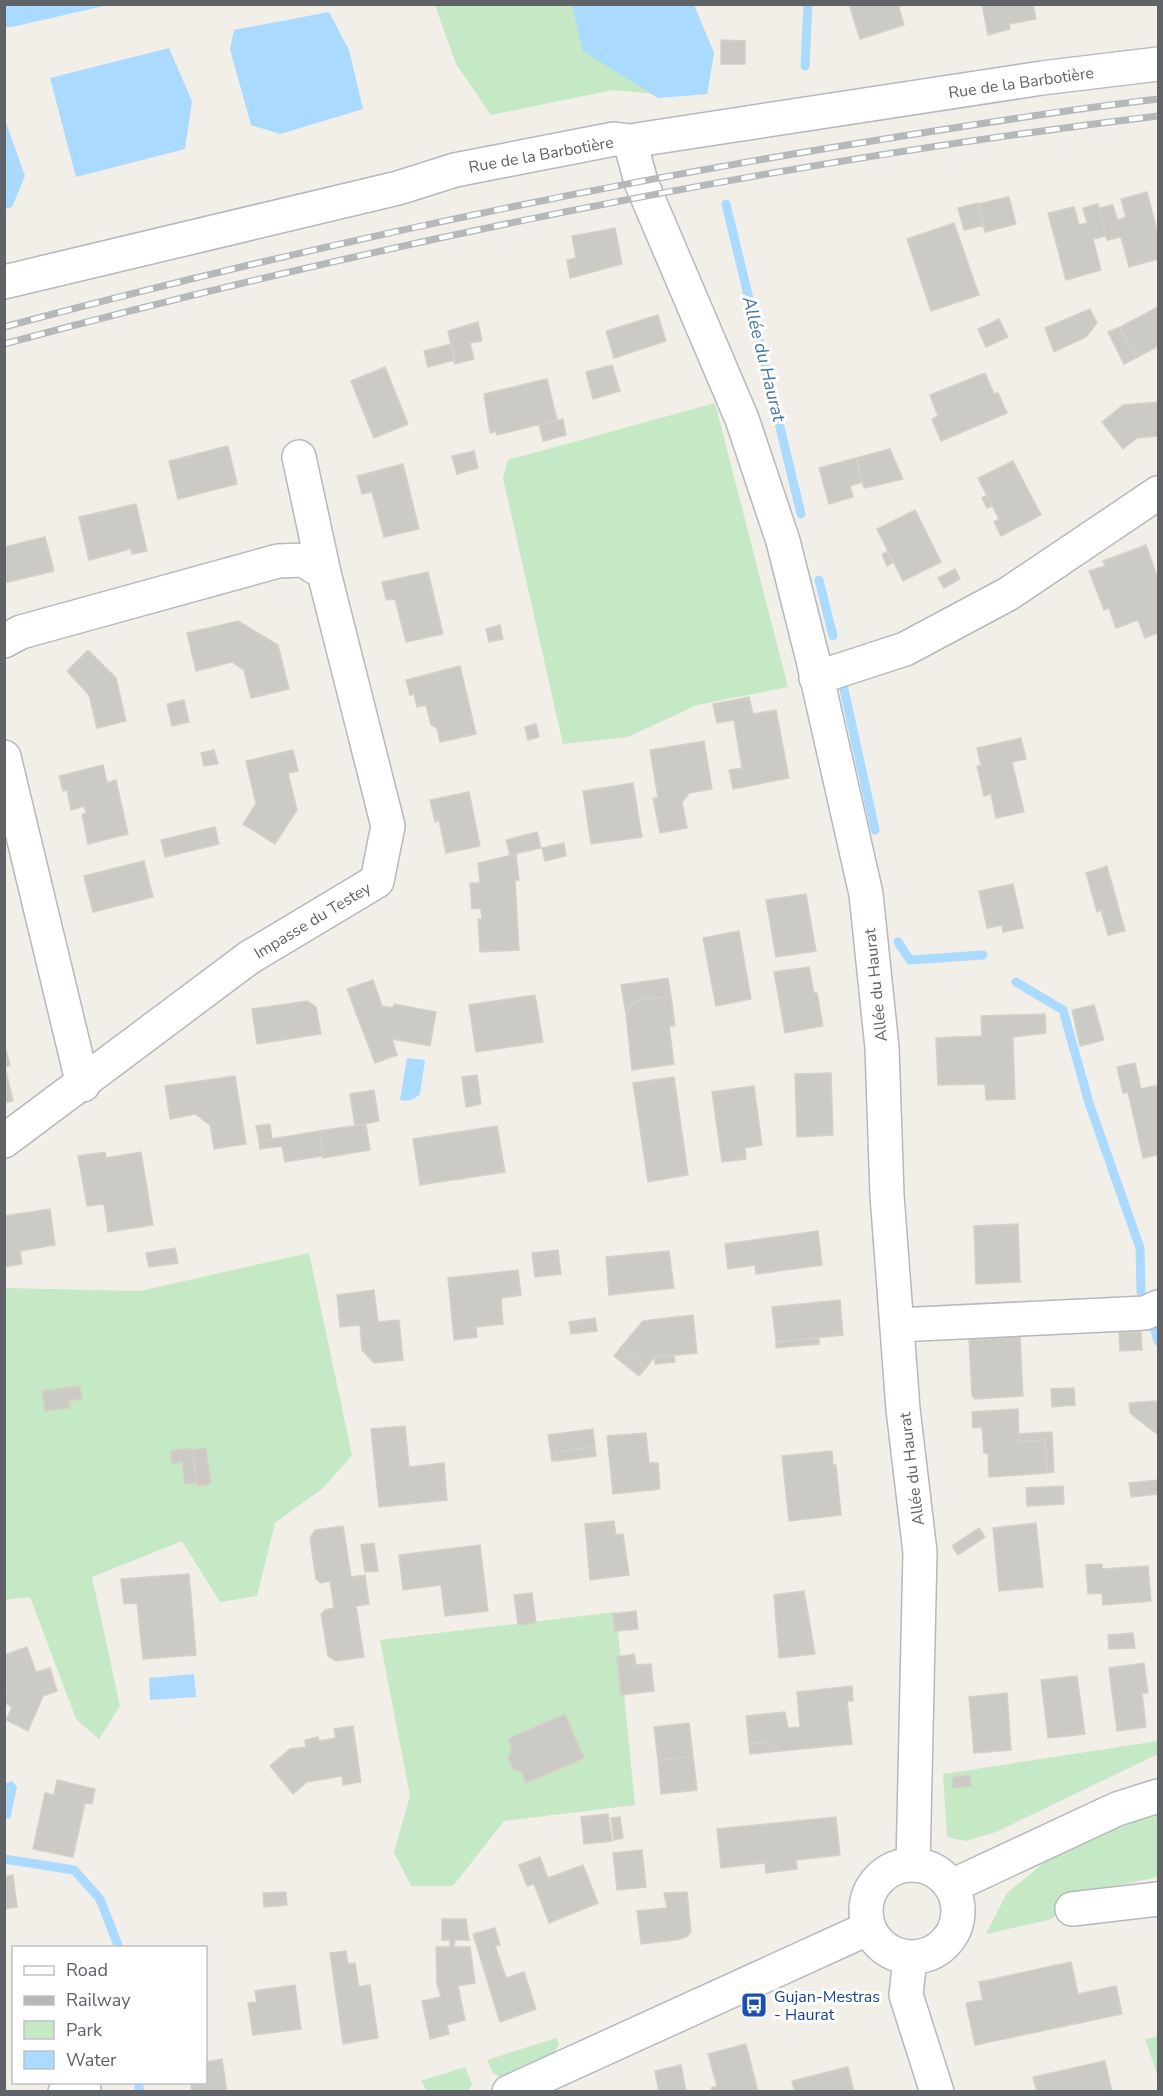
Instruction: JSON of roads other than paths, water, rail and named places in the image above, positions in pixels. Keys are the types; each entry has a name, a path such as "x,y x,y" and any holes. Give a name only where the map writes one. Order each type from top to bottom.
{"street":[{"name":"Rue de la Barbotière","path":"4,282 398,188 470,166 614,139 630,141 1042,78 1158,64"},
{"name":"Allée du Haurat","path":"630,141 641,182 742,420 783,541 866,894 882,1048 887,1195 903,1409 920,1552 913,1865"},
{"name":"Impasse du Testey","path":"4,1141 83,1085 250,957 377,880 388,826 324,573 299,457"},
{"path":"816,678 905,649 1008,594 1158,493"},
{"path":"4,641 21,632 278,561 303,560 324,573"},
{"path":"4,757 83,1085"},
{"path":"897,1325 1145,1313 1158,1307"},
{"path":"1117,1809 1146,1785 1158,1779"},
{"path":"952,1886 1117,1809 1158,1796"},
{"path":"913,1865 935,1871 952,1886 959,1914 952,1934 938,1950 910,1958 885,1949 869,1928 866,1913 868,1898 874,1884 885,1874 898,1867 913,1865"},
{"path":"1072,1909 1158,1899"},
{"path":"509,2091 869,1928"},
{"path":"910,1958 906,1995 937,2091"}],"water":[{"path":"5,4 108,5 5,27"},
{"path":"572,5 694,5 714,53 707,94 658,98 583,51"},
{"path":"329,12 349,50 363,109 280,134 251,125 230,49 234,30"},
{"path":"169,48 192,101 185,149 76,177 50,78"},
{"path":"4,117 25,176 12,207 5,209"},
{"path":"407,1058 425,1060 420,1094 411,1100 403,1101 400,1100"},
{"path":"194,1674 196,1697 150,1700 149,1678"},
{"path":"12,1781 17,1787 10,1819 5,1818 4,1784"}],"waterway":[{"path":"805,66 808,4"},
{"name":"Allée du Haurat","path":"726,204 801,514"},
{"path":"819,580 833,636"},
{"path":"843,685 875,830"},
{"path":"898,942 910,960 983,955"},
{"path":"1016,982 1063,1010 1089,1103 1140,1248 1141,1292"},
{"path":"1154,1327 1158,1341"},
{"path":"4,1859 74,1870 100,1899 118,1946"},
{"path":"139,2084 139,2092"}],"railway":[{"path":"4,327 330,246 658,178 878,140 1158,99"},
{"path":"4,344 290,272 578,209 867,157 1158,116"}],"place":[{"name":"Gujan-Mestras - Haurat","path":"754,2005"}]}
